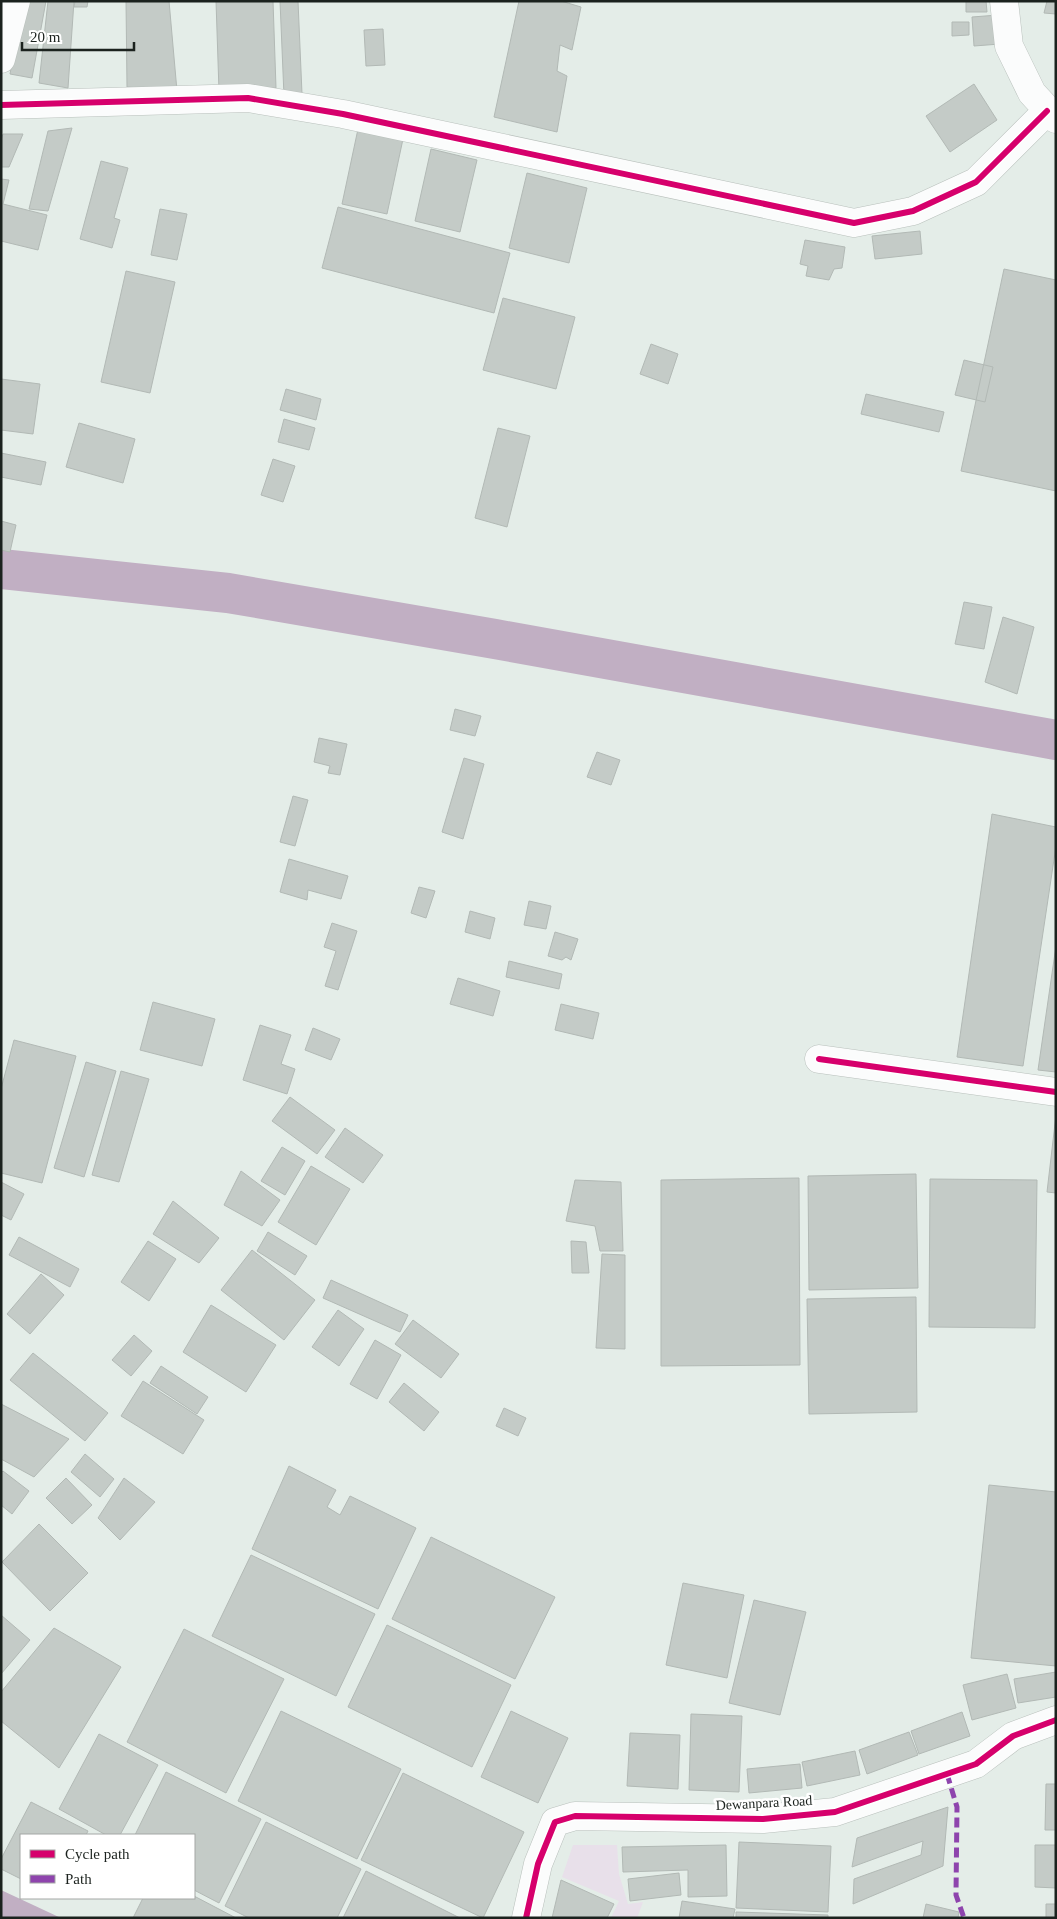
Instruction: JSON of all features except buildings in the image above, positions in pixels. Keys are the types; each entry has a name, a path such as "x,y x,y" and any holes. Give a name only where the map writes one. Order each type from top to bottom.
{"street":[{"path":"1,105 248,98 343,114 854,223 913,211 976,182 1051,115 1032,93 1009,46 1004,1"},
{"path":"1,59 11,8"},
{"path":"819,1059 1056,1092"},
{"name":"Dewanpara Road","path":"526,1918 538,1864 555,1822 575,1816 763,1818 835,1812 976,1764 1013,1736 1056,1720"}],"shaded area":[{"path":"573,1845 617,1845 619,1874 628,1904 643,1902 637,1918 611,1918 619,1901 562,1877"},
{"path":"1,1890 61,1918 1,1918"}],"waterway":[{"path":"1,569 228,593 1056,740"}],"marked path":[{"path":"947,1774 957,1807 956,1895 964,1918"}],"cycle path":[{"path":"1,105 248,98 343,114 854,223 913,211 976,182 1047,111"},
{"path":"819,1059 1056,1092"},
{"path":"526,1918 538,1864 555,1822 575,1816 763,1819 835,1812 976,1764 1013,1736 1056,1720"}]}
